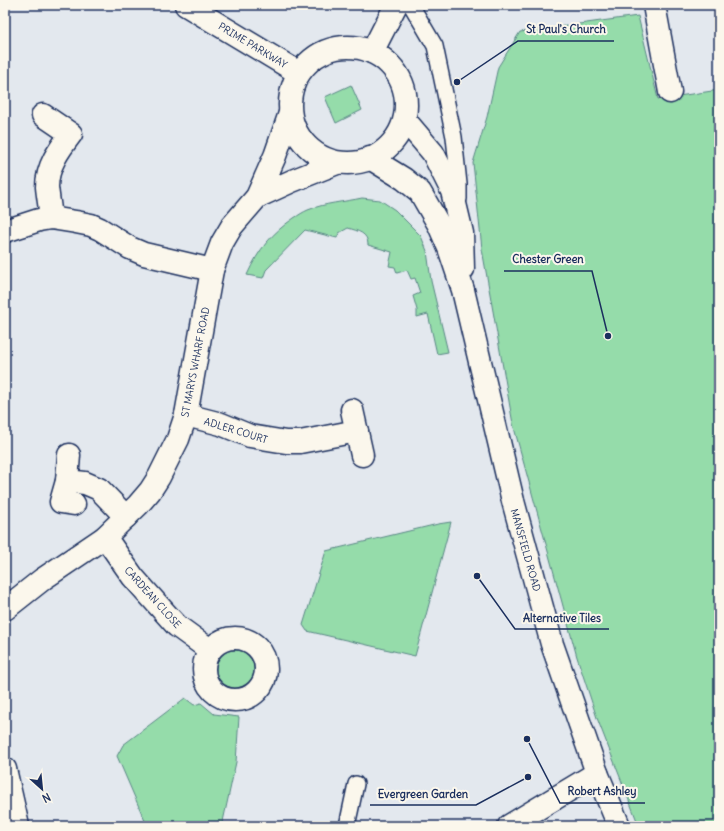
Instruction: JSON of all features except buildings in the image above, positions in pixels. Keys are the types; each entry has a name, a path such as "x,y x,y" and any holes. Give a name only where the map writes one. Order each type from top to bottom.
{"street":[{"path":"372,52 396,5"},
{"path":"654,5 670,92"},
{"name":"PRIME PARKWAY","path":"192,7 299,72"},
{"path":"346,46 372,52 383,57 393,67 402,82 407,101 405,120 393,143 370,158 337,163 320,156 308,148 293,125 290,113 291,90 299,72 312,58 325,51 346,46"},
{"name":"ST MARYS WHARF ROAD","path":"5,609 43,579 105,537 150,491 159,477 178,439 186,415 212,270 222,243 232,226 257,197 275,156 290,113"},
{"path":"43,115 71,134 51,164 48,175 47,188 51,218"},
{"name":"MANSFIELD ROAD","path":"405,120 433,153 452,191 462,232 463,290"},
{"name":"MANSFIELD ROAD","path":"370,158 404,179 420,192 439,225 449,248 463,290 513,501 552,644 598,773 619,826"},
{"name":"ST MARYS WHARF ROAD","path":"257,197 292,180 337,163"},
{"path":"5,231 38,220 51,218 91,225 130,248 144,254 212,270"},
{"path":"352,410 362,455"},
{"name":"ADLER COURT","path":"186,415 221,424 250,436 286,442 300,442 357,432"},
{"path":"69,455 67,481 61,502 74,504"},
{"path":"67,481 86,483 99,489 126,517"},
{"name":"CARDEAN CLOSE","path":"105,537 132,577 177,626 210,650"},
{"path":"5,769 18,826"},
{"path":"509,826 598,773"}],"lane":[{"path":"411,5 435,46 454,137 459,184 458,212"},
{"path":"347,826 356,784"}],"shaded area":[{"path":"202,5 290,5 215,13"}],"green space":[{"path":"638,16 658,99 719,90 719,826 639,826 597,718 577,657 513,424 482,249 473,163 487,117 498,67 520,32"},
{"path":"351,85 362,110 336,123 325,97"},
{"path":"362,198 380,200 395,210 421,236 427,251 431,281 448,352 437,354 428,314 417,317 417,310 413,296 420,293 415,278 411,279 407,270 397,273 395,267 389,266 392,252 368,245 368,241 364,235 355,230 348,228 339,233 337,238 305,230 266,270 263,278 247,275 256,257 266,243 272,236 294,218 314,208"},
{"path":"451,522 415,656 307,631 303,625 326,551"},
{"path":"231,650 239,650 246,653 251,658 254,669 251,680 246,685 239,688 231,688 224,685 219,680 216,673 216,665 219,658 224,653"},
{"path":"185,698 194,705 201,703 214,714 239,717 236,762 222,826 137,826 145,821 117,756 123,745"}],"place":[{"name":"St Paul's Church","path":"457,82"},
{"name":"Chester Green","path":"608,336"},
{"name":"Alternative Tiles","path":"477,576"},
{"name":"Robert Ashley","path":"527,739"},
{"name":"Evergreen Garden","path":"528,777"}]}
